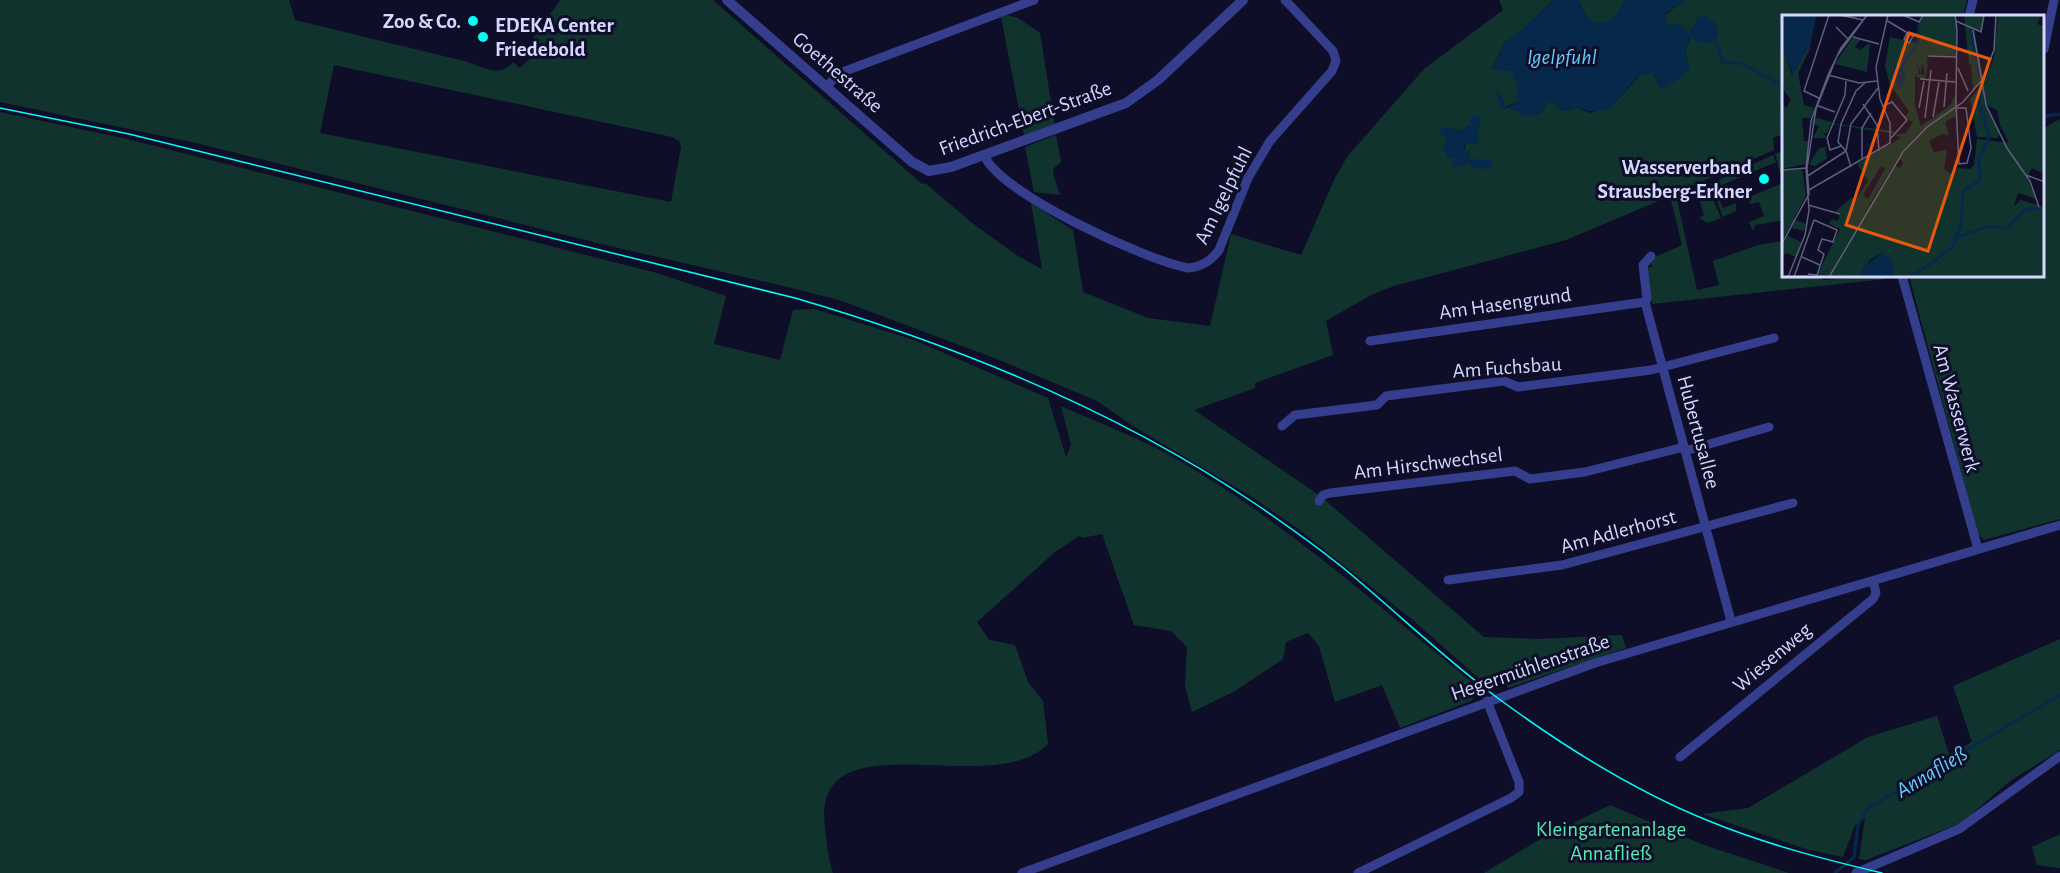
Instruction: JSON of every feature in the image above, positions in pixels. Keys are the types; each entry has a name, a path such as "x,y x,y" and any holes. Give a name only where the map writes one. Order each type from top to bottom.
{"street":[{"name":"Goethestraße","path":"727,0 912,162 925,170"},
{"path":"825,87 840,74 1034,0"},
{"name":"Friedrich-Ebert-Straße","path":"925,170 942,170 1126,103 1158,80 1243,0"},
{"name":"Am Igelpfuhl","path":"984,155 992,170 1051,209 1119,244 1188,268 1197,267 1213,259 1219,250 1248,178 1270,141 1332,71 1336,61 1333,51 1285,0"},
{"path":"1969,15 1973,0"},
{"path":"2045,40 2054,0"},
{"name":"Hubertusallee","path":"1651,256 1644,261 1643,266 1647,299 1645,302 1731,621"},
{"name":"Am Wasserwerk","path":"1903,278 1978,549"},
{"name":"Am Hasengrund","path":"1370,340 1645,302"},
{"name":"Am Fuchsbau","path":"1282,426 1295,415 1377,405 1386,396 1504,381 1518,387 1663,367 1774,338"},
{"name":"Am Hirschwechsel","path":"1319,501 1323,495 1330,493 1515,471 1530,479 1585,472 1769,428"},
{"name":"Am Adlerhorst","path":"1448,579 1562,565 1793,502"},
{"name":"Hegermühlenstraße","path":"1022,873 1595,663 2060,525"},
{"name":"Wiesenweg","path":"1680,757 1874,599 1876,593 1873,581"},
{"path":"1358,873 1519,792 1519,782 1487,701"},
{"path":"1856,873 1959,829 2060,756"}],"green space":[{"path":"0,0 289,0 295,20 497,71 503,70 513,62 520,68 538,51 530,43 560,0 713,0 922,184 925,183 972,223 1018,256 1042,269 1031,203 1073,230 1083,292 1148,318 1210,326 1231,234 1301,255 1335,178 1347,157 1424,69 1503,10 1499,0 1553,0 1519,33 1505,42 1492,69 1512,71 1517,82 1518,102 1504,107 1504,101 1497,91 1500,107 1540,114 1548,102 1554,101 1559,109 1567,111 1575,107 1590,113 1615,103 1640,75 1653,73 1660,89 1689,69 1685,50 1691,37 1701,43 1698,17 1694,27 1687,33 1666,24 1665,15 1684,0 1967,0 1963,15 1782,15 1782,135 1773,138 1774,150 1684,189 1676,195 1697,290 1719,285 1713,261 1758,245 1782,241 1782,278 1885,279 1652,304 1647,268 1652,267 1651,259 1682,245 1670,196 1566,240 1394,286 1371,295 1326,321 1333,355 1255,383 1255,388 1194,410 1319,495 1484,637 1539,639 1622,635 1626,648 1508,688 1505,683 1494,688 1484,683 1414,621 1297,528 1252,497 1133,426 1097,401 997,359 842,301 196,143 0,102","holes":["334,65 672,137 679,141 681,147 671,202 320,133","1470,125 1478,126 1464,151 1469,152 1470,159 1477,161 1480,169 1468,162 1458,167 1455,158 1448,158 1446,128 1459,131"]},
{"path":"1578,0 1626,0 1612,21 1596,24 1586,15"},
{"path":"1007,15 1018,18 1040,33 1055,127 1024,135 1001,17"},
{"path":"0,112 127,139 657,273 726,296 714,344 780,360 793,310 815,309 914,340 1048,398 1066,457 1071,445 1061,406 1156,448 1210,480 1290,535 1479,688 1471,701 1400,728 1382,685 1335,702 1319,646 1308,633 1286,642 1283,659 1235,691 1192,712 1185,686 1187,647 1171,631 1134,625 1102,534 1082,538 1079,536 1055,552 977,622 989,640 1015,645 1028,682 1043,701 1048,744 1022,760 988,765 875,766 846,775 828,794 825,828 833,873 0,873"},
{"path":"2060,119 2060,519 1984,540 1978,534 1910,278 2045,278 2045,127"},
{"path":"1056,135 1061,162 1054,168 1053,174 1060,195 1034,192 1025,147"},
{"path":"1782,152 1782,179 1775,154"},
{"path":"1773,155 1776,162 1715,188 1723,208 1736,203 1736,211 1723,217 1710,184"},
{"path":"1782,183 1782,220 1755,225 1753,231 1749,222 1764,216 1759,202 1751,204 1747,198"},
{"path":"1707,185 1721,218 1708,223 1699,218 1704,215 1699,198 1694,199 1696,191"},
{"path":"2060,639 2060,750 2010,781 1961,823 1866,860 1859,859 1865,818 1855,825 1843,857 1809,850 1702,814 1748,808 1868,737 1937,716 1949,754 1972,742 1953,686"},
{"name":"Kleingartenanlage Annafließ","path":"1610,805 1704,845 1789,873 1484,873 1544,837"},
{"path":"2060,834 2060,868 2037,865 2032,847"}],"water":[{"name":"Igelpfuhl","path":"1553,0 1578,0 1586,15 1597,24 1612,20 1626,0 1684,0 1665,14 1666,24 1682,25 1687,32 1694,27 1698,17 1705,16 1715,23 1719,33 1712,43 1701,43 1690,37 1685,50 1689,69 1681,78 1660,90 1653,73 1640,75 1606,109 1588,111 1575,107 1567,111 1558,109 1554,101 1548,102 1540,114 1524,116 1515,110 1502,109 1497,101 1497,90 1504,101 1503,105 1508,107 1518,102 1517,82 1514,80 1512,71 1492,70 1505,42 1519,33"},
{"path":"1474,116 1479,116 1481,119 1477,132 1480,139 1477,145 1469,143 1464,146 1464,150 1469,152 1470,159 1493,160 1490,169 1473,168 1468,162 1458,167 1452,166 1454,158 1448,158 1443,148 1447,137 1441,136 1440,127 1459,131 1470,125 1470,120"}],"waterway":[{"path":"1715,40 1723,62 1740,63 1782,85"},
{"path":"2045,116 2060,114"},
{"name":"Annafließ","path":"1835,873 1854,857 1858,825 1867,809 2060,695"}],"tram line":[{"path":"0,108 129,134 795,298 917,337 977,360 1094,411 1206,472 1260,507 1336,562 1499,699 1548,734 1626,782 1681,809 1751,837 1882,873"}],"place":[{"name":"Zoo & Co.","path":"473,21"},
{"name":"EDEKA Center Friedebold","path":"483,37"},
{"name":"Wasserverband Strausberg-Erkner","path":"1764,179"}]}
